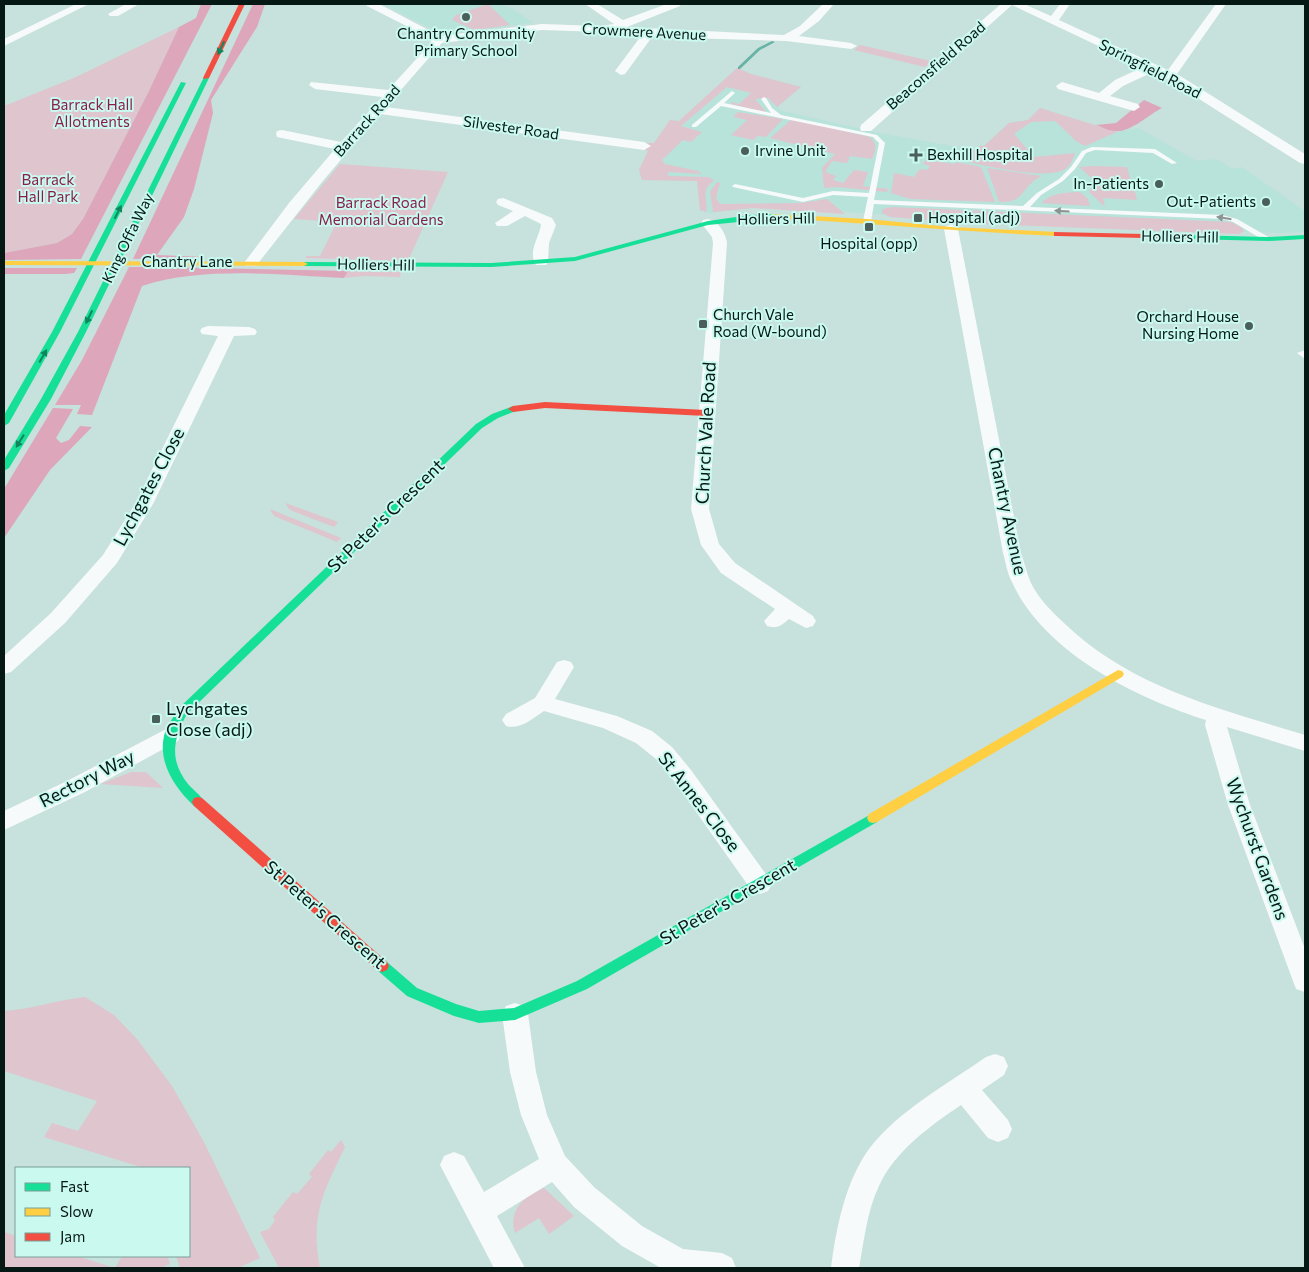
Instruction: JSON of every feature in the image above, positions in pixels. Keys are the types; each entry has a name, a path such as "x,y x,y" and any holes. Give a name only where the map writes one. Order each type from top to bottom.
{"main road":[{"name":"King Offa Way","path":"4,468 46,400 242,4"},
{"name":"King Offa Way","path":"4,423 56,332 188,74"},
{"name":"Holliers Hill","path":"251,263 410,266 541,262 575,259 708,223 750,217 785,216 951,229 1268,239 1305,237"},
{"name":"Chantry Lane","path":"4,263 251,263"},
{"name":"St Peter's Crescent","path":"706,413 538,406 507,409 492,416 479,426 183,711 170,735 169,762 185,791 412,992 454,1010 479,1017 515,1014 582,985 760,884 1118,674"}],"street":[{"path":"4,43 84,4"},
{"path":"105,4 129,6"},
{"path":"371,4 432,35 437,40"},
{"path":"590,4 620,26 676,4"},
{"path":"786,38 807,26 829,4"},
{"name":"Beaconsfield Road","path":"866,128 1007,4"},
{"name":"Springfield Road","path":"1016,4 1170,75 1305,160"},
{"path":"1053,21 1065,4"},
{"path":"1170,75 1221,4"},
{"path":"114,14 129,6"},
{"name":"Crowmere Avenue","path":"437,40 526,28 600,29 620,26 623,30 786,38 852,46"},
{"path":"621,71 650,32"},
{"name":"Barrack Road","path":"251,263 275,230 391,94 436,45 437,40"},
{"path":"1102,97 1119,83 1153,67"},
{"path":"326,78 310,87 391,94"},
{"path":"1062,86 1134,106"},
{"name":"Silvester Road","path":"378,110 644,146"},
{"path":"268,142 294,125"},
{"path":"282,134 345,147"},
{"path":"503,202 543,218 549,225 542,241 541,262"},
{"path":"502,223 524,211"},
{"name":"Church Vale Road","path":"708,223 719,236 720,243 700,509 710,545 728,568 781,615 806,621"},
{"name":"Chantry Avenue","path":"951,229 1012,553 1021,582 1036,606 1083,653 1118,674 1162,696 1218,716 1305,743"},
{"path":"208,331 249,332"},
{"name":"Lychgates Close","path":"4,667 58,618 110,559 144,504 228,332"},
{"path":"513,720 542,703 564,667"},
{"name":"St Annes Close","path":"542,703 609,722 644,737 664,753 689,784 760,884"},
{"name":"Wychurst Gardens","path":"1218,716 1216,725 1239,805 1305,981"},
{"name":"Rectory Way","path":"4,821 77,786 170,735"},
{"path":"515,1014 523,1072 534,1115 555,1165 584,1197 632,1236 679,1266 722,1268"},
{"path":"845,1268 852,1230 869,1175 886,1148 908,1127 995,1066"},
{"path":"964,1089 998,1129"},
{"path":"454,1165 510,1268"},
{"path":"478,1211 555,1165"}],"lane":[{"path":"694,126 732,93"},
{"path":"764,100 770,109 778,115"},
{"path":"720,104 875,136 882,144 867,221"},
{"path":"1024,209 1039,194 1061,180 1073,168 1084,152 1094,148 1154,151 1174,163"},
{"path":"735,186 803,200 833,193 870,199 1024,209 1222,217 1235,220 1268,239"},
{"path":"1305,352 1301,353 1305,357"}],"shaded area":[{"path":"201,4 212,4 81,259 4,260 4,253 57,243 72,234 83,219 148,93 179,27 196,18"},
{"path":"253,4 265,4 257,27 211,100 213,113 194,189 184,217 157,255 205,257 133,259"},
{"name":"Chantry Community Primary School","path":"382,4 501,4 513,9 533,23 444,35"},
{"name":"Bexhill Hospital","path":"737,68 751,74 801,87 777,107 783,111 874,132 975,150 980,146 984,146 1009,123 1028,120 1040,108 1116,132 1138,128 1197,161 1217,159 1232,169 1242,167 1305,211 1305,232 1279,233 983,222 781,207 708,213 700,210 697,181 642,180 639,170 648,151 645,149 648,143 654,143 670,120 679,121"},
{"path":"1144,100 1162,108 1133,126 1121,131 1110,130 1096,125 1116,123"},
{"path":"129,267 348,271 344,278 242,273 216,274 190,276 142,286 92,415 77,414 81,405 55,405 82,360"},
{"path":"4,268 77,268 74,273 65,274 4,274"},
{"path":"53,408 73,409 56,438 61,443 69,440 80,426 92,427 50,470 4,538 4,489"}],"green space":[{"path":"488,4 510,25 475,30 452,20 456,15"},
{"path":"179,27 148,93 83,219 72,234 57,243 4,253 4,106 76,77"},
{"path":"860,45 931,61 925,67 854,50"},
{"path":"737,68 751,74 801,87 777,107 768,98 755,99 767,113 731,104 732,102 739,104 751,93 727,87 681,126 702,132 691,142 683,140 662,160 665,164 698,171 702,174 670,172 667,174 669,176 708,177 714,180 709,184 706,192 706,212 700,210 697,181 642,180 639,170 648,151 645,149 648,143 654,143 670,120 679,121"},
{"path":"1040,108 1117,132 1085,146 1076,141 1055,121 1031,122 1014,134 1034,157 1075,153 1067,168 1051,173 1025,172 958,160 966,149 975,150 980,146 984,146 1009,123 1028,120"},
{"path":"738,112 783,119 766,137 758,136 753,140 731,135 747,120 733,117"},
{"path":"792,119 870,137 876,147 872,159 850,156 847,163 832,161 825,172 836,176 833,180 843,183 854,170 868,172 863,186 888,189 887,192 838,187 824,188 822,168 835,154 770,138"},
{"path":"926,160 955,164 956,162 981,167 995,202 910,199 891,193 894,173 914,177 920,169 927,170 930,166 923,164"},
{"name":"Barrack Road Memorial Gardens","path":"340,164 448,172 408,261 306,258 306,256 320,256 337,222 294,219"},
{"path":"1079,167 1127,167 1131,182 1093,179"},
{"path":"987,168 1042,176 1030,184 1019,197 1008,202 999,202"},
{"path":"717,182 720,183 716,198 720,204 801,203 827,199 845,214 753,208 713,212 710,192"},
{"path":"1094,183 1133,185 1137,200 1103,198 1105,207 1089,192"},
{"path":"1080,192 1088,199 1090,206 1041,203 1055,195"},
{"path":"892,207 1231,222 1241,227 1244,231 1239,234 983,224 890,217 882,213 882,209"},
{"path":"348,271 401,272 400,277 365,276 344,278"},
{"path":"285,503 338,522 334,527 290,510"},
{"path":"270,509 341,538 337,542 274,516"},
{"path":"131,772 146,772 163,788 101,784"},
{"path":"85,997 114,1015 137,1039 172,1086 204,1142 260,1258 238,1268 180,1268 176,1257 190,1257 190,1167 141,1167 44,1137 52,1123 78,1131 97,1101 4,1071 4,1011"},
{"path":"341,1140 345,1147 330,1178 320,1205 317,1249 320,1268 279,1268 260,1232 269,1229 275,1220 273,1217 293,1192 297,1194 312,1177 309,1174 328,1150 331,1152"},
{"path":"544,1188 574,1216 549,1234 539,1218 515,1233 514,1217 519,1205 530,1195"},
{"path":"4,1232 15,1236 15,1257 80,1257 115,1268 4,1268"},
{"path":"121,1257 167,1257 170,1264 161,1268 115,1268"}],"waterway":[{"path":"739,68 759,49 773,42"}],"traffic: fast":[{"path":"4,468 46,399 82,332 206,78"},
{"path":"4,423 56,332 183,83"},
{"path":"304,264 491,265 575,259 708,223 750,217 775,216"},
{"path":"1189,237 1268,239 1305,237"},
{"path":"198,802 179,781 169,755 170,736 183,711 479,426 495,416 513,409"},
{"path":"382,966 412,992 454,1010 479,1017 515,1014 582,985 873,818"}],"traffic: slow":[{"path":"775,216 867,221 951,229 1057,234"},
{"path":"4,263 304,264"},
{"path":"873,818 1118,674"}],"traffic: jam":[{"path":"206,78 242,4"},
{"path":"1057,234 1189,237"},
{"path":"513,409 545,405 706,413"},
{"path":"198,802 382,966"}],"place":[{"name":"Chantry Community Primary School","path":"466,17"},
{"name":"Irvine Unit","path":"745,151"},
{"name":"Bexhill Hospital","path":"916,155"},
{"name":"In-Patients","path":"1159,184"},
{"name":"Out-Patients","path":"1266,202"},
{"name":"Hospital (adj)","path":"918,218"},
{"name":"Hospital (opp)","path":"869,227"},
{"name":"Church Vale Road (W-bound)","path":"703,324"},
{"name":"Orchard House Nursing Home","path":"1249,326"},
{"name":"Lychgates Close (adj)","path":"156,719"}],"park label":[{"name":"Barrack Hall Allotments","path":"92,114"},
{"name":"Barrack Hall Park","path":"48,188"}]}
